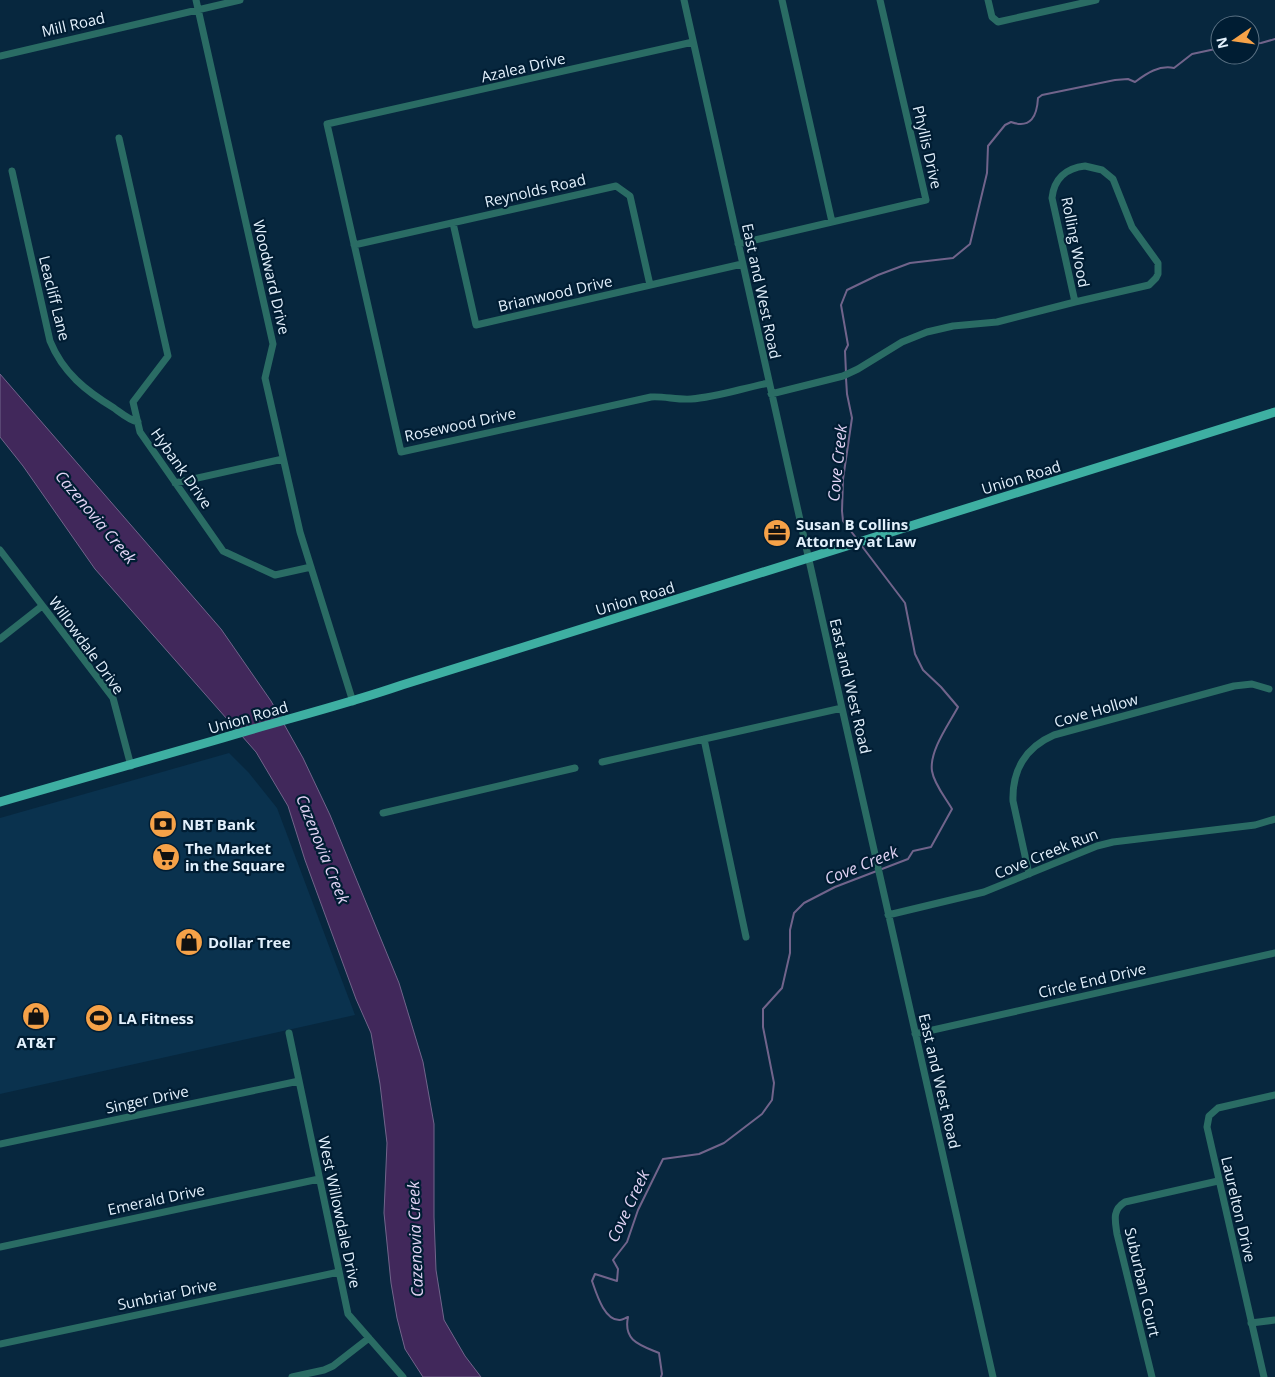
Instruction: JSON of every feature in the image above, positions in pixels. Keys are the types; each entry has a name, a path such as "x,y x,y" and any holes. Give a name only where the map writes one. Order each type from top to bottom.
{"main road":[{"name":"Union Road","path":"0,802 353,702 411,682 1275,412"}],"street":[{"name":"Woodward Drive","path":"196,0 273,344 265,378 283,459 300,532 353,702"},
{"name":"Mill Road","path":"0,56 240,0"},
{"name":"East and West Road","path":"684,0 993,1377"},
{"path":"782,0 832,222"},
{"name":"Phyllis Drive","path":"738,244 926,200 880,0"},
{"path":"988,0 992,17 998,22 1096,0"},
{"name":"Azalea Drive","path":"359,117 693,42"},
{"name":"Rosewood Drive","path":"359,117 327,124 401,452 651,397 700,398 769,383"},
{"name":"Hybank Drive","path":"119,138 168,356 133,402 140,432 223,551 275,575 311,567"},
{"name":"Rolling Wood","path":"771,394 843,376 902,342 927,332 954,326 996,322 1149,285 1158,274 1158,263 1139,238 1126,216 1113,179 1102,170 1085,166 1070,169 1064,173 1055,185 1052,198 1074,302"},
{"name":"Leacliff Lane","path":"12,171 50,341 55,353 67,372 79,384 138,422"},
{"name":"Reynolds Road","path":"354,245 616,186 630,196 650,285"},
{"name":"Brianwood Drive","path":"453,223 476,325 742,264"},
{"path":"176,483 283,459"},
{"name":"Willowdale Drive","path":"0,550 113,698 131,766"},
{"path":"0,639 42,606"},
{"name":"Cove Hollow","path":"1029,874 1013,801 1013,790 1018,767 1038,744 1054,735 1234,686 1252,684 1269,689"},
{"path":"602,762 842,708"},
{"path":"704,740 746,936"},
{"path":"383,813 575,768"},
{"name":"Cove Creek Run","path":"888,915 976,895 1081,851 1113,842 1255,825 1275,819"},
{"name":"Circle End Drive","path":"915,1034 1275,953"},
{"name":"West Willowdale Drive","path":"288,1033 348,1314 403,1377"},
{"name":"Singer Drive","path":"0,1144 299,1081"},
{"name":"Laurelton Drive","path":"1264,1377 1207,1127 1209,1116 1221,1107 1275,1095"},
{"name":"Emerald Drive","path":"0,1247 319,1179"},
{"name":"Suburban Court","path":"1152,1377 1116,1234 1115,1212 1125,1202 1218,1180"},
{"name":"Sunbriar Drive","path":"0,1344 339,1272"},
{"path":"1251,1322 1275,1320"},
{"path":"292,1377 324,1370 333,1366 369,1338"}],"shaded area":[{"path":"229,753 249,773 277,808 355,1015 0,1094 0,818"}],"water":[{"name":"Cazenovia Creek","path":"0,374 221,629 271,701 303,758 330,815 399,983 423,1062 434,1124 436,1270 444,1320 465,1356 481,1377 423,1377 405,1349 391,1283 384,1213 387,1143 380,1084 371,1033 356,999 305,860 288,806 256,752 95,569 23,466 0,437"}],"waterway":[{"name":"Cove Creek","path":"1260,43 1275,39"},
{"name":"Cove Creek","path":"846,373 845,351 848,345 841,305 847,290 878,275 910,263 953,258 970,244 987,173 988,146 1005,125 1011,122 1024,124 1032,119 1038,98 1042,95 1115,80 1128,79 1135,82 1158,69 1174,68 1192,54 1210,50"},
{"name":"Cove Creek","path":"846,378 852,418 843,479 842,511 843,521 857,539"},
{"name":"Cove Creek","path":"661,1377 659,1353 634,1341 628,1332 628,1317 621,1320 614,1319 605,1311 592,1281 595,1274 617,1281 618,1269 613,1260 627,1242 638,1210 663,1159 699,1154 724,1143 762,1114 772,1100 774,1083 763,1027 763,1009 782,988 790,953 790,930 794,913 804,903 835,887 908,859 913,851 931,847 952,809 935,781 932,763 937,746 958,707 923,670 915,654 905,603 861,545"}],"place":[{"name":"Susan B Collins Attorney at Law","path":"777,533"},
{"name":"NBT Bank","path":"163,824"},
{"name":"The Market in the Square","path":"166,857"},
{"name":"Dollar Tree","path":"189,942"},
{"name":"AT&T","path":"36,1016"},
{"name":"LA Fitness","path":"99,1018"}]}
